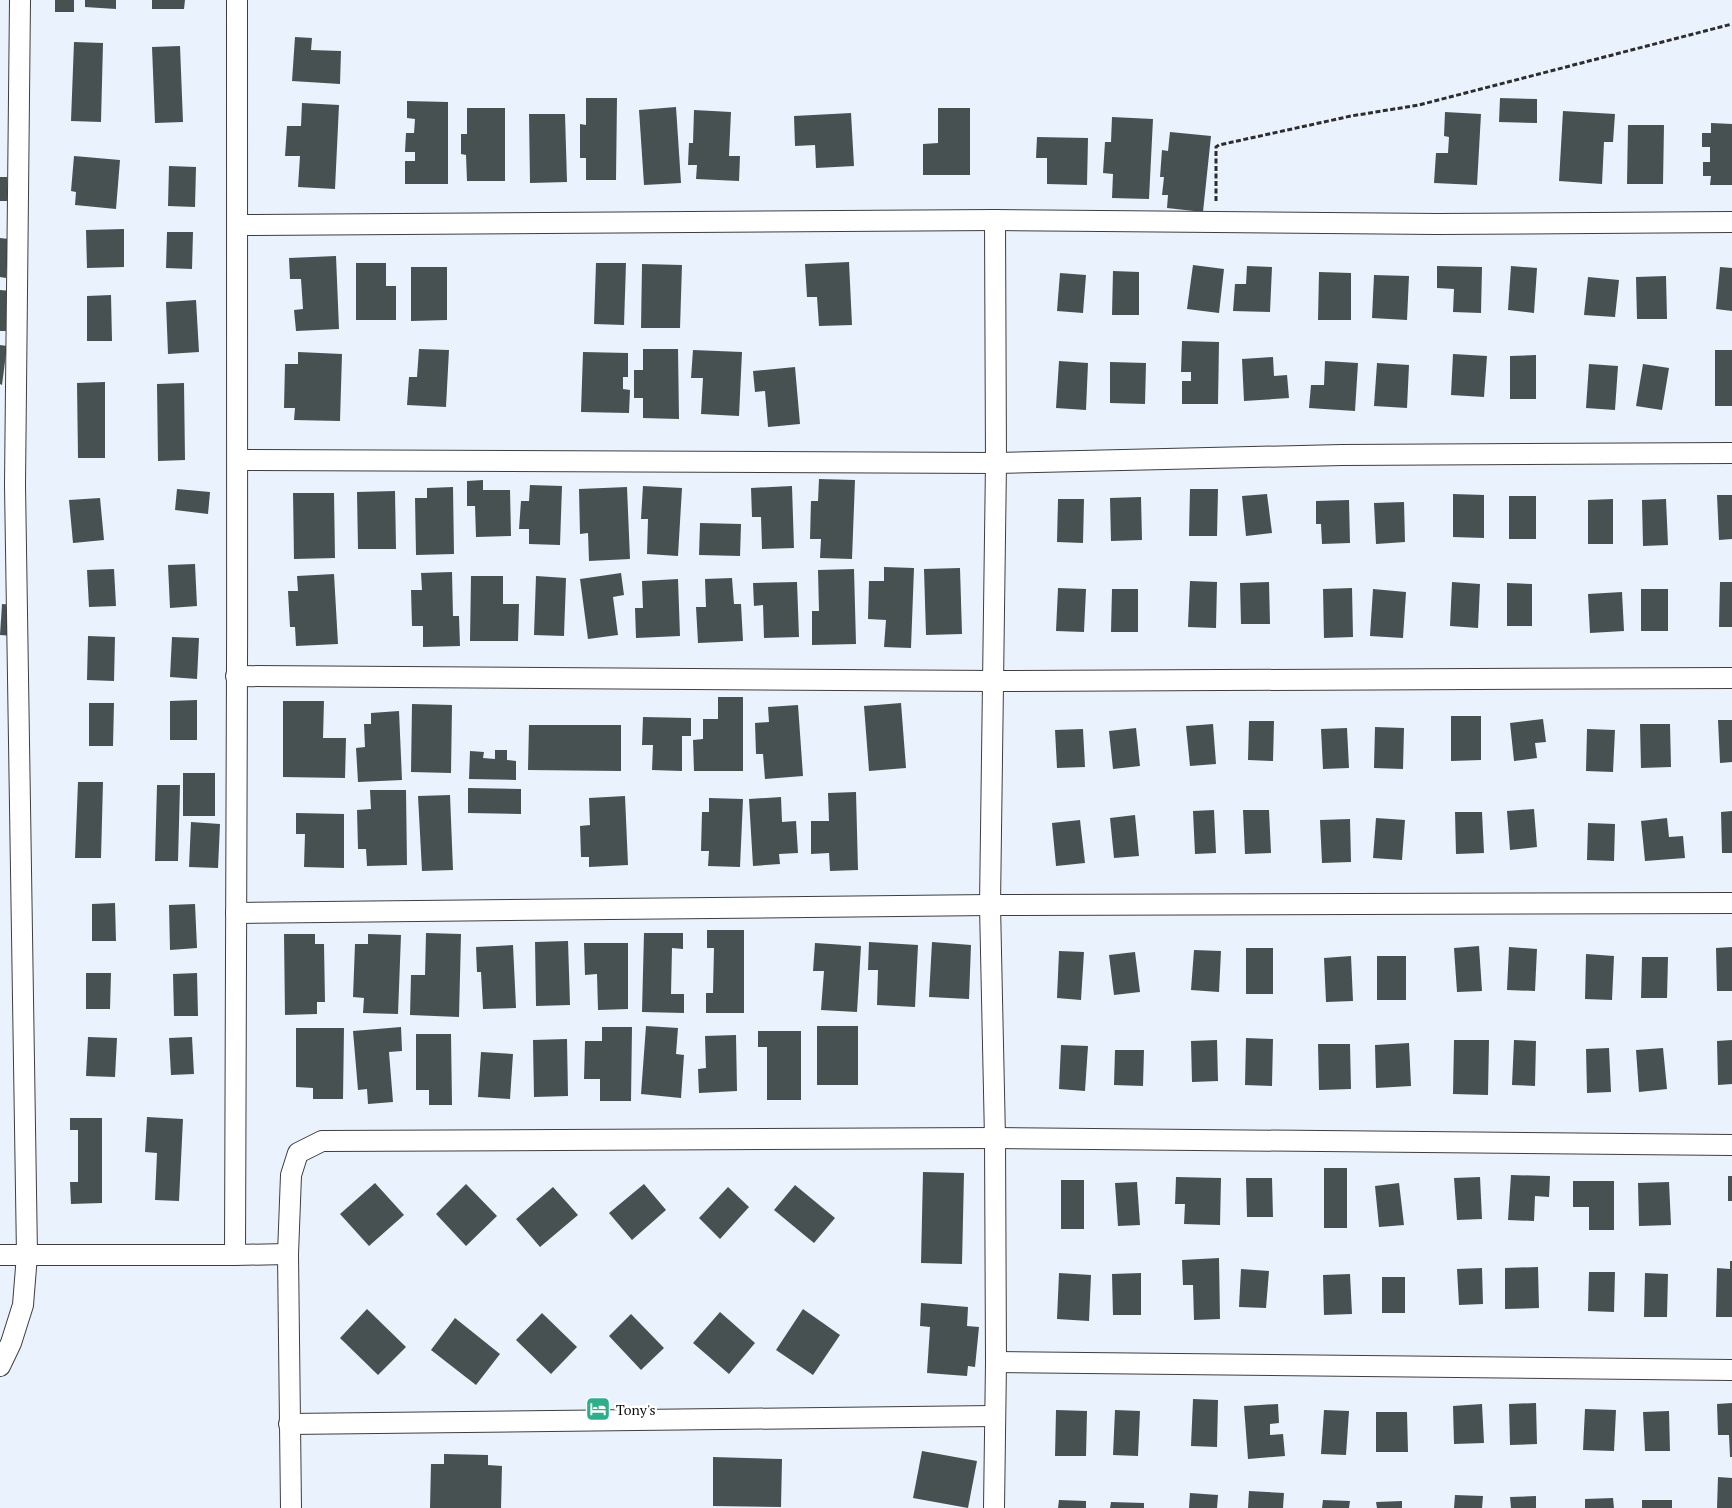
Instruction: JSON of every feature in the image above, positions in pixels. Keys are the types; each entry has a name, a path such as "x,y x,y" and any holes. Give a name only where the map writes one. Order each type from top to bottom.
{"street":[{"path":"0,1366 11,1344 23,1305 27,1255 8,485 20,0"},
{"path":"236,1255 237,0"},
{"path":"238,225 995,220 1446,224 1732,222"},
{"path":"994,1508 996,1362 995,1138 990,905 996,463 995,220"},
{"path":"238,460 996,463 1342,455 1732,453"},
{"path":"236,676 994,681 1732,678"},
{"path":"236,913 990,905 1732,903"},
{"path":"291,1508 288,1254 291,1175 298,1153 322,1141 995,1138 1732,1144"},
{"path":"0,1255 288,1254"},
{"path":"996,1362 1732,1370"},
{"path":"289,1424 994,1416"}],"path":[{"path":"1216,222 1216,147 1219,145 1351,116 1419,106 1732,24"}],"building":[{"path":"55,0 74,0 74,12 55,12"},
{"path":"85,0 116,0 116,9 85,7"},
{"path":"152,0 185,0 184,9 152,9"},
{"path":"295,37 312,38 311,50 341,51 340,84 292,81"},
{"path":"74,42 103,43 101,122 71,121"},
{"path":"180,46 183,122 155,123 152,47"},
{"path":"586,98 617,98 616,180 586,180 586,158 580,158 580,124 586,125"},
{"path":"1500,98 1537,99 1537,123 1499,122"},
{"path":"407,101 448,102 448,184 405,184 405,161 415,161 415,152 405,152 406,133 414,133 415,119 407,118"},
{"path":"302,103 339,105 335,189 298,187 300,156 285,156 287,126 301,126"},
{"path":"676,107 681,183 644,185 639,110"},
{"path":"467,108 505,108 505,181 467,181 466,155 461,154 461,134 467,134"},
{"path":"938,108 970,108 970,175 923,175 923,144 938,143"},
{"path":"694,110 731,112 729,156 740,156 739,181 696,179 697,165 688,165 689,143 693,143"},
{"path":"1563,111 1615,114 1613,142 1604,142 1602,184 1559,181"},
{"path":"1445,112 1481,114 1477,185 1434,183 1436,153 1448,153 1449,137 1444,136"},
{"path":"851,113 854,166 816,168 815,145 795,146 794,116"},
{"path":"529,114 565,114 567,182 530,183"},
{"path":"1112,117 1153,119 1149,199 1112,198 1113,174 1103,173 1105,142 1111,142"},
{"path":"1711,123 1732,124 1732,185 1710,185 1711,176 1703,176 1703,162 1710,162 1710,147 1702,147 1702,133 1711,133"},
{"path":"1628,125 1664,125 1663,184 1627,184"},
{"path":"1170,132 1211,136 1203,212 1167,208 1168,195 1162,195 1164,177 1160,177 1162,150 1168,151"},
{"path":"1037,137 1088,138 1087,185 1047,184 1047,158 1036,158"},
{"path":"74,156 120,160 116,209 75,205 76,192 71,191"},
{"path":"169,166 196,167 195,207 168,206"},
{"path":"0,177 7,177 8,201 0,201"},
{"path":"124,229 124,267 87,268 86,230"},
{"path":"167,232 193,232 192,269 166,268"},
{"path":"0,238 9,239 6,278 0,277"},
{"path":"336,256 339,329 296,331 294,310 303,309 301,279 290,279 289,258"},
{"path":"849,262 852,325 819,326 817,297 807,297 805,264"},
{"path":"356,263 386,263 386,286 396,286 396,320 356,320"},
{"path":"596,263 626,263 624,325 594,324"},
{"path":"642,264 682,265 680,328 641,328"},
{"path":"1193,265 1224,269 1219,313 1187,309"},
{"path":"1247,266 1272,267 1270,312 1233,311 1235,284 1246,284"},
{"path":"1437,266 1482,267 1481,313 1453,312 1454,289 1437,288"},
{"path":"1511,266 1537,268 1534,313 1508,310"},
{"path":"411,267 447,267 447,320 411,321"},
{"path":"1720,267 1732,268 1732,311 1716,309"},
{"path":"1113,271 1139,272 1139,315 1112,315"},
{"path":"1319,272 1351,273 1351,320 1318,320"},
{"path":"1060,273 1086,275 1083,313 1057,311"},
{"path":"1374,275 1409,276 1407,320 1372,318"},
{"path":"1666,276 1667,319 1637,319 1636,277"},
{"path":"1588,277 1619,280 1615,317 1584,315"},
{"path":"0,290 11,291 7,331 0,331"},
{"path":"111,295 112,341 87,341 87,296"},
{"path":"196,300 199,352 168,354 166,302"},
{"path":"1182,341 1219,342 1218,404 1182,404 1182,381 1191,381 1191,372 1181,372"},
{"path":"0,345 7,346 2,385 0,384"},
{"path":"419,349 449,350 446,407 407,405 409,377 417,377"},
{"path":"643,349 678,349 679,419 643,418 643,398 634,398 634,370 643,370"},
{"path":"693,350 742,352 739,416 701,414 703,378 691,378"},
{"path":"1715,350 1732,350 1732,406 1715,406"},
{"path":"298,352 342,354 340,421 294,420 295,408 284,408 285,364 298,364"},
{"path":"583,352 628,353 628,377 623,377 623,389 630,390 629,413 581,412"},
{"path":"1453,354 1487,356 1484,397 1451,395"},
{"path":"1536,355 1536,399 1510,399 1510,356"},
{"path":"1273,357 1274,376 1287,375 1289,398 1244,401 1242,359"},
{"path":"1059,361 1088,363 1086,410 1056,408"},
{"path":"1325,361 1358,363 1355,411 1309,408 1311,385 1324,385"},
{"path":"1110,362 1146,363 1145,404 1110,403"},
{"path":"1377,363 1409,365 1407,408 1374,406"},
{"path":"1589,364 1618,366 1615,410 1586,408"},
{"path":"1643,364 1669,368 1662,410 1636,406"},
{"path":"795,367 800,424 768,427 765,391 755,392 753,371"},
{"path":"105,382 105,458 78,458 77,383"},
{"path":"184,383 185,460 158,461 157,384"},
{"path":"819,479 855,480 852,559 820,558 821,539 810,539 811,501 818,501"},
{"path":"483,480 483,490 510,490 511,536 476,537 475,506 467,506 467,481"},
{"path":"530,485 562,486 560,545 529,544 529,529 519,529 521,501 529,501"},
{"path":"643,486 682,488 678,556 647,554 648,519 641,519"},
{"path":"792,486 794,548 762,549 761,517 752,517 751,488"},
{"path":"453,487 454,554 416,555 415,498 427,498 427,488"},
{"path":"627,487 630,559 589,561 588,533 580,534 579,489"},
{"path":"177,489 210,492 208,514 175,510"},
{"path":"1190,489 1218,489 1217,536 1189,536"},
{"path":"395,491 396,549 358,549 357,492"},
{"path":"293,493 334,493 335,558 294,559"},
{"path":"1267,494 1272,533 1246,536 1242,496"},
{"path":"1453,494 1484,495 1484,538 1453,537"},
{"path":"1717,495 1732,495 1732,539 1719,540"},
{"path":"1509,496 1536,496 1536,539 1509,539"},
{"path":"1141,497 1142,540 1111,541 1110,498"},
{"path":"100,498 104,540 73,543 69,500"},
{"path":"1058,499 1084,499 1083,543 1057,542"},
{"path":"1613,499 1613,544 1588,544 1588,500"},
{"path":"1666,499 1668,545 1643,546 1642,500"},
{"path":"1349,500 1350,543 1322,544 1321,524 1316,524 1316,501"},
{"path":"1404,502 1405,542 1376,544 1374,503"},
{"path":"700,523 741,524 740,556 699,555"},
{"path":"195,564 197,606 170,608 168,565"},
{"path":"884,567 914,568 911,648 884,647 886,620 868,619 869,581 884,581"},
{"path":"960,568 962,634 926,635 924,569"},
{"path":"114,569 116,606 89,607 87,570"},
{"path":"854,569 856,644 812,645 812,611 819,611 818,570"},
{"path":"452,572 453,616 459,616 460,646 423,647 423,626 412,626 411,590 422,590 421,573"},
{"path":"621,573 624,595 613,597 618,635 588,639 580,579"},
{"path":"334,574 338,644 296,646 295,627 290,627 288,591 298,591 297,576"},
{"path":"471,576 503,576 503,604 519,604 518,641 470,641"},
{"path":"536,576 566,578 564,636 534,635"},
{"path":"732,578 734,604 741,604 743,641 698,643 696,607 706,607 705,579"},
{"path":"678,579 680,636 636,638 635,608 643,608 642,581"},
{"path":"1190,581 1217,582 1216,628 1188,627"},
{"path":"797,582 799,637 764,638 763,605 754,606 753,583"},
{"path":"1269,582 1270,624 1241,624 1240,583"},
{"path":"1452,582 1480,584 1478,628 1450,626"},
{"path":"1720,582 1732,582 1732,627 1719,627"},
{"path":"1507,583 1532,584 1532,626 1507,626"},
{"path":"1058,588 1086,589 1084,632 1056,631"},
{"path":"1352,588 1353,637 1324,638 1323,589"},
{"path":"1112,589 1138,589 1138,632 1111,632"},
{"path":"1373,589 1406,592 1403,638 1370,636"},
{"path":"1641,589 1668,589 1668,631 1641,631"},
{"path":"1622,592 1624,631 1590,633 1588,594"},
{"path":"2,604 16,605 14,636 0,635"},
{"path":"88,636 115,637 114,681 87,680"},
{"path":"172,637 199,638 197,679 170,677"},
{"path":"718,697 743,697 743,771 694,771 693,740 703,739 703,719 718,719"},
{"path":"197,700 197,740 170,740 170,701"},
{"path":"283,701 324,701 323,738 346,738 345,778 283,777"},
{"path":"89,703 114,703 113,746 89,746"},
{"path":"901,703 906,768 869,771 864,706"},
{"path":"412,704 452,705 451,773 411,772"},
{"path":"798,705 803,776 765,779 763,754 756,754 755,723 769,722 768,707"},
{"path":"399,711 402,780 358,782 356,748 365,747 364,724 371,724 371,713"},
{"path":"1451,716 1481,716 1481,760 1451,761"},
{"path":"643,717 691,718 691,736 682,736 682,771 652,770 653,745 642,745"},
{"path":"1543,719 1546,742 1535,743 1537,758 1514,761 1510,723"},
{"path":"1718,720 1732,720 1732,762 1720,763"},
{"path":"1249,721 1274,721 1273,761 1248,760"},
{"path":"1213,724 1216,764 1190,766 1186,726"},
{"path":"1640,724 1670,724 1671,767 1641,768"},
{"path":"529,725 621,725 621,771 528,770"},
{"path":"1375,727 1404,728 1403,769 1374,768"},
{"path":"1136,728 1140,766 1113,769 1109,731"},
{"path":"1347,728 1349,768 1323,769 1321,729"},
{"path":"1083,729 1085,767 1057,768 1055,730"},
{"path":"1587,729 1615,730 1613,772 1586,771"},
{"path":"495,750 507,750 507,760 516,761 516,780 469,779 470,751 484,752 483,758 495,759"},
{"path":"183,773 215,773 215,816 183,816"},
{"path":"78,782 103,782 101,858 75,858"},
{"path":"157,785 180,785 178,861 155,861"},
{"path":"468,788 521,789 521,814 468,813"},
{"path":"370,790 406,790 407,865 367,866 366,849 358,849 357,810 371,809"},
{"path":"856,792 858,870 830,871 829,853 811,854 811,821 829,821 828,793"},
{"path":"450,795 453,870 422,871 418,796"},
{"path":"625,796 628,865 589,867 589,857 581,857 580,826 590,825 589,798"},
{"path":"781,797 782,822 796,821 798,853 779,854 780,864 753,866 749,799"},
{"path":"709,798 743,799 740,867 708,866 709,851 701,851 702,812 709,812"},
{"path":"1534,809 1537,847 1510,850 1507,811"},
{"path":"1214,810 1216,853 1195,854 1193,811"},
{"path":"1243,810 1269,810 1271,853 1245,854"},
{"path":"1732,811 1732,853 1722,853 1721,812"},
{"path":"1455,812 1482,812 1484,853 1456,854"},
{"path":"296,813 344,814 344,868 304,867 305,834 296,834"},
{"path":"1135,815 1139,856 1114,858 1110,818"},
{"path":"1376,818 1405,820 1402,860 1373,858"},
{"path":"1667,818 1669,837 1683,836 1685,858 1645,861 1641,821"},
{"path":"1350,819 1351,862 1322,863 1320,820"},
{"path":"1080,820 1085,863 1056,866 1052,823"},
{"path":"191,822 220,824 218,868 189,867"},
{"path":"1588,823 1615,824 1614,861 1587,860"},
{"path":"115,903 116,941 92,941 92,904"},
{"path":"195,904 197,948 170,950 169,905"},
{"path":"707,930 744,930 744,1013 706,1013 706,993 713,993 714,948 707,948"},
{"path":"426,933 461,934 459,1017 410,1015 411,975 425,975"},
{"path":"644,933 683,933 683,949 672,948 671,994 684,994 684,1013 642,1012"},
{"path":"284,934 315,934 315,944 324,944 325,1002 317,1002 317,1014 285,1015"},
{"path":"368,934 401,935 398,1014 363,1013 364,998 353,997 355,944 368,944"},
{"path":"568,941 570,1005 536,1006 535,942"},
{"path":"869,942 918,945 915,1007 877,1005 878,970 868,970"},
{"path":"932,942 971,945 969,999 929,997"},
{"path":"584,943 628,943 628,1009 598,1010 597,974 585,975"},
{"path":"815,943 861,946 857,1012 821,1010 824,971 813,971"},
{"path":"513,945 516,1008 483,1009 481,972 477,972 476,947"},
{"path":"1479,946 1482,991 1457,992 1454,948"},
{"path":"1509,947 1537,949 1535,991 1507,990"},
{"path":"1732,947 1732,991 1717,991 1716,948"},
{"path":"1246,948 1273,948 1273,994 1246,994"},
{"path":"1194,950 1221,951 1219,992 1191,990"},
{"path":"1059,951 1084,952 1081,1000 1057,998"},
{"path":"1135,952 1140,992 1114,995 1109,955"},
{"path":"1586,954 1614,956 1612,1000 1585,999"},
{"path":"1351,956 1353,1001 1326,1002 1324,958"},
{"path":"1377,956 1406,956 1406,1000 1377,1000"},
{"path":"1642,957 1668,957 1667,998 1641,998"},
{"path":"86,973 111,973 110,1009 86,1009"},
{"path":"197,973 198,1016 174,1016 173,974"},
{"path":"646,1026 678,1028 676,1054 684,1055 681,1098 641,1094"},
{"path":"817,1026 858,1026 858,1085 817,1085"},
{"path":"401,1027 402,1051 389,1052 393,1102 368,1104 367,1089 358,1090 353,1031"},
{"path":"602,1027 632,1027 631,1101 600,1101 600,1079 584,1079 585,1041 602,1041"},
{"path":"296,1028 344,1028 343,1099 313,1099 313,1088 296,1087"},
{"path":"758,1031 801,1031 801,1100 767,1100 767,1047 758,1047"},
{"path":"416,1034 451,1034 452,1105 429,1105 429,1090 416,1090"},
{"path":"736,1035 737,1091 699,1093 698,1069 706,1068 705,1036"},
{"path":"88,1037 117,1038 115,1077 86,1076"},
{"path":"192,1037 194,1074 171,1075 169,1038"},
{"path":"1246,1038 1273,1039 1272,1086 1245,1085"},
{"path":"567,1039 568,1096 534,1097 533,1040"},
{"path":"1217,1040 1218,1081 1192,1082 1191,1041"},
{"path":"1454,1040 1489,1040 1488,1095 1453,1094"},
{"path":"1514,1040 1536,1041 1535,1086 1512,1085"},
{"path":"1732,1040 1732,1084 1718,1085 1717,1041"},
{"path":"1409,1043 1411,1086 1376,1088 1375,1045"},
{"path":"1318,1044 1350,1044 1351,1089 1319,1090"},
{"path":"1061,1045 1088,1046 1085,1091 1059,1089"},
{"path":"1609,1048 1611,1092 1587,1093 1586,1049"},
{"path":"1663,1048 1667,1089 1639,1092 1636,1050"},
{"path":"1115,1050 1144,1050 1143,1086 1114,1085"},
{"path":"481,1052 513,1054 510,1099 478,1097"},
{"path":"147,1117 183,1119 179,1201 155,1200 157,1153 145,1152"},
{"path":"70,1118 102,1118 102,1203 71,1204 70,1182 78,1182 78,1130 70,1130"},
{"path":"1324,1168 1347,1168 1347,1228 1324,1228"},
{"path":"923,1172 964,1173 962,1264 921,1263"},
{"path":"1511,1175 1550,1176 1549,1197 1535,1196 1534,1221 1508,1220"},
{"path":"1728,1176 1732,1176 1732,1201 1728,1201"},
{"path":"1176,1177 1221,1178 1220,1225 1184,1224 1185,1204 1175,1204"},
{"path":"1480,1177 1482,1219 1457,1220 1454,1178"},
{"path":"1246,1178 1272,1178 1273,1217 1247,1217"},
{"path":"1061,1180 1084,1180 1084,1229 1061,1229"},
{"path":"1573,1181 1614,1181 1614,1230 1589,1230 1589,1207 1573,1207"},
{"path":"1137,1182 1140,1225 1118,1226 1115,1183"},
{"path":"1669,1182 1671,1225 1639,1226 1638,1183"},
{"path":"375,1183 404,1215 369,1246 340,1214"},
{"path":"1399,1183 1404,1225 1379,1227 1375,1186"},
{"path":"466,1184 497,1216 466,1246 436,1214"},
{"path":"644,1184 666,1210 632,1240 609,1213"},
{"path":"795,1185 835,1218 814,1243 774,1210"},
{"path":"553,1187 578,1215 540,1247 516,1219"},
{"path":"728,1187 749,1207 720,1239 699,1218"},
{"path":"1219,1258 1220,1319 1194,1320 1193,1285 1183,1285 1182,1260"},
{"path":"1730,1261 1732,1261 1732,1317 1716,1317 1717,1268 1730,1269"},
{"path":"1538,1267 1539,1308 1505,1309 1505,1268"},
{"path":"1482,1268 1483,1304 1459,1305 1457,1269"},
{"path":"1241,1269 1269,1271 1266,1308 1239,1307"},
{"path":"1589,1272 1615,1272 1614,1312 1588,1311"},
{"path":"1059,1273 1091,1275 1089,1321 1057,1319"},
{"path":"1141,1273 1141,1315 1113,1315 1112,1274"},
{"path":"1645,1273 1668,1274 1667,1317 1644,1317"},
{"path":"1350,1274 1352,1314 1324,1315 1323,1275"},
{"path":"1382,1277 1405,1277 1405,1313 1382,1313"},
{"path":"921,1303 968,1307 967,1326 979,1327 975,1367 968,1366 967,1376 927,1373 930,1327 920,1326"},
{"path":"367,1309 406,1347 378,1375 340,1338"},
{"path":"803,1309 840,1335 813,1375 776,1350"},
{"path":"720,1312 755,1343 729,1374 693,1343"},
{"path":"542,1313 577,1347 551,1374 516,1340"},
{"path":"631,1314 664,1348 641,1370 609,1336"},
{"path":"455,1318 500,1354 476,1385 431,1350"},
{"path":"1193,1399 1218,1400 1217,1447 1191,1446"},
{"path":"1536,1403 1537,1444 1510,1445 1509,1404"},
{"path":"1732,1403 1732,1457 1730,1457 1729,1435 1718,1435 1717,1404"},
{"path":"1278,1404 1279,1423 1270,1424 1270,1435 1283,1434 1285,1456 1248,1459 1244,1406"},
{"path":"1482,1404 1484,1443 1454,1444 1453,1406"},
{"path":"1585,1409 1616,1410 1614,1451 1583,1450"},
{"path":"1056,1410 1087,1411 1086,1456 1055,1456"},
{"path":"1115,1410 1140,1411 1138,1456 1113,1455"},
{"path":"1324,1410 1349,1411 1346,1455 1321,1454"},
{"path":"1669,1411 1670,1451 1645,1451 1643,1412"},
{"path":"1376,1412 1407,1412 1408,1452 1376,1452"},
{"path":"922,1451 977,1461 968,1508 913,1498"},
{"path":"444,1454 488,1455 488,1465 502,1466 501,1508 430,1508 431,1464 444,1464"},
{"path":"713,1457 782,1459 781,1507 713,1506"},
{"path":"1718,1477 1732,1478 1732,1508 1717,1508"},
{"path":"1249,1491 1284,1493 1283,1508 1248,1508"},
{"path":"1190,1493 1218,1495 1217,1508 1189,1508"},
{"path":"1455,1495 1483,1496 1482,1508 1454,1508"},
{"path":"1536,1496 1536,1508 1511,1508 1510,1497"},
{"path":"1613,1498 1614,1508 1585,1508 1585,1499"},
{"path":"1059,1500 1086,1501 1086,1508 1058,1508"},
{"path":"1323,1500 1350,1501 1349,1508 1322,1508"},
{"path":"1642,1500 1672,1500 1672,1508 1642,1508"},
{"path":"1402,1501 1402,1508 1377,1508 1376,1502"},
{"path":"1111,1502 1144,1503 1144,1508 1110,1508"}],"place":[{"name":"Tony's","path":"598,1409"}]}
